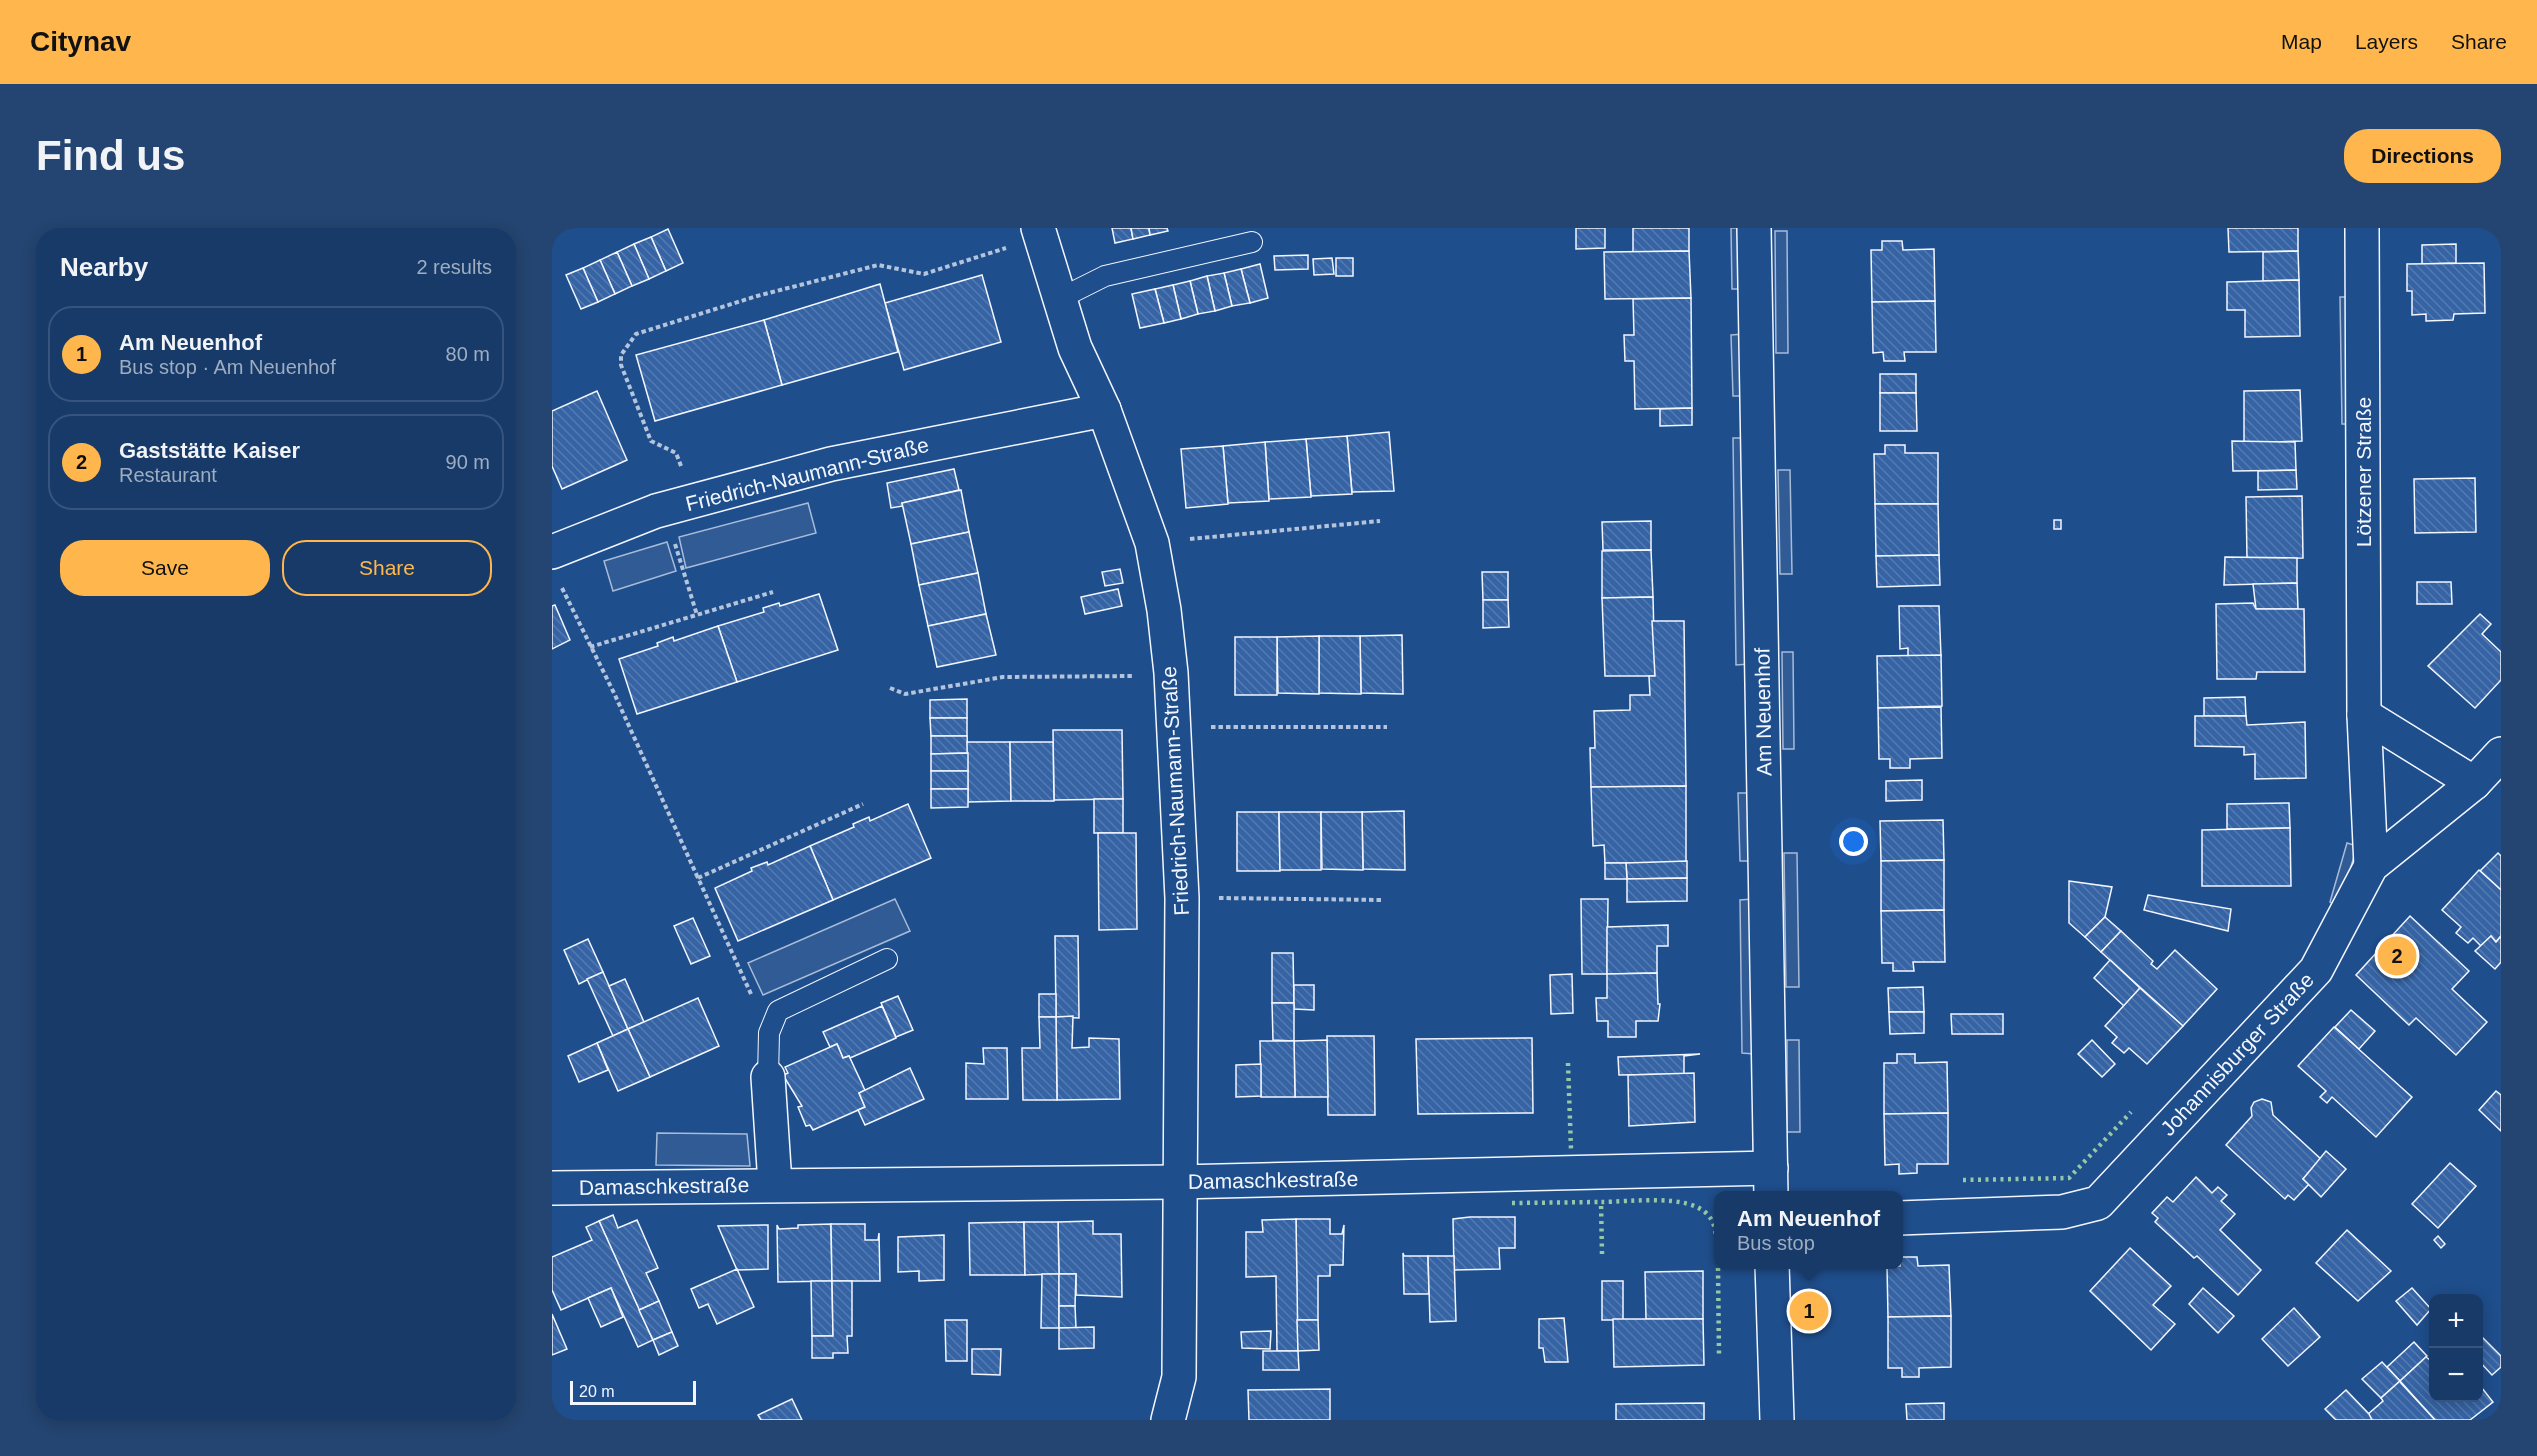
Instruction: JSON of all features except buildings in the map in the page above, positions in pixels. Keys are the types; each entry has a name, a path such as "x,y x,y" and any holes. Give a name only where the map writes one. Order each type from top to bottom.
{"street":[{"name":"Am Neuenhof","path":"1754,228 1771,1182"},
{"name":"Lötzener Straße","path":"2362,228 2364,716 2371,866"},
{"name":"Friedrich-Naumann-Straße","path":"1039,232 1075,348 1104,410 1152,543 1171,673 1182,898 1178,1182 1179,1377 1168,1420"},
{"name":"Friedrich-Naumann-Straße","path":"556,567 679,505 831,464 1104,410"},
{"path":"2364,716 2474,783"},
{"name":"Johannisburger Straße","path":"1903,1218 2062,1212 2098,1203 2316,970 2371,866 2474,783 2501,754"},
{"name":"Damaschkestraße","path":"768,1077 775,1185"},
{"name":"Damaschkestraße","path":"552,1188 1178,1182 1771,1182"},
{"path":"1772,1269 1777,1420"}],"lane":[{"path":"1059,299 1105,276 1251,242"},
{"path":"768,1077 769,1033 778,1011 887,959"}],"path":[{"path":"696,615 679,505 676,453 651,441 621,365 621,355 636,334 757,296 878,265 924,274 1039,232"},
{"path":"1152,543 1380,521"},
{"path":"556,567 590,647 614,693 769,1033"},
{"path":"590,647 773,592"},
{"path":"890,688 905,694 1003,677 1140,676 1171,673"},
{"path":"1173,727 1387,727"},
{"path":"698,878 863,804"},
{"path":"1182,898 1383,900"}],"shaded area":[{"path":"1731,228 1742,228 1743,289 1732,289"},
{"path":"1775,231 1787,231 1788,353 1776,353"},
{"path":"2340,297 2353,297 2355,424 2342,424"},
{"path":"1744,334 1744,396 1733,396 1731,335"},
{"path":"1733,438 1745,438 1749,664 1736,665"},
{"path":"1778,470 1790,470 1792,574 1780,574"},
{"path":"808,503 816,533 686,568 679,537"},
{"path":"667,542 676,571 613,591 604,561"},
{"path":"1782,652 1793,652 1794,749 1783,749"},
{"path":"1738,793 1750,793 1752,861 1740,861"},
{"path":"2347,843 2357,846 2339,908 2330,902"},
{"path":"1784,853 1797,853 1799,987 1786,987"},
{"path":"895,899 910,931 763,995 748,963"},
{"path":"1752,899 1754,1054 1742,1053 1740,900"},
{"path":"1787,1040 1799,1040 1800,1132 1787,1132"},
{"path":"657,1133 747,1134 750,1166 656,1165"}],"hedge":[{"path":"1568,1063 1571,1149"},
{"path":"1963,1180 2069,1178 2131,1112"},
{"path":"1602,1254 1601,1202 1673,1201 1699,1208 1708,1215 1714,1226"},
{"path":"1512,1203 1601,1202"},
{"path":"1718,1269 1719,1354"}],"place":[{"name":"Gaststätte Kaiser","path":"2397,956"},
{"name":"Am Neuenhof","path":"1809,1311"}]}
